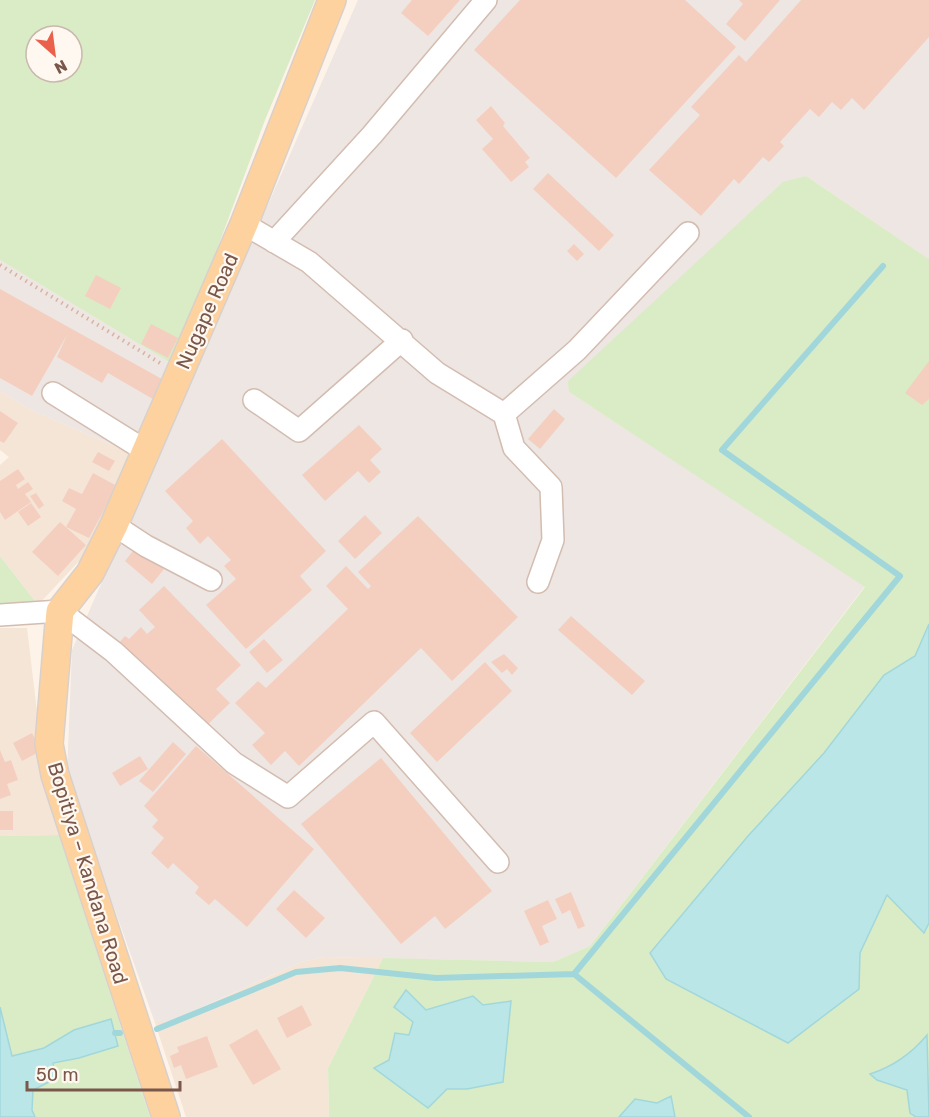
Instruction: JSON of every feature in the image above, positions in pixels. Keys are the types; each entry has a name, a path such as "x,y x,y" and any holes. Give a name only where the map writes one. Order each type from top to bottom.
{"main road":[{"name":"Nugape Road","path":"60,610 90,573 114,525 244,224 332,0"},
{"name":"Bopitiya – Kandana Road","path":"60,610 49,744 55,775 166,1117"}],"street":[{"path":"274,242 372,135 486,0"},
{"path":"244,224 309,262 402,340 437,374 504,414 514,448 551,487 553,540 538,582"},
{"path":"504,414 577,350 688,233"},
{"path":"254,399 299,431 402,340"},
{"path":"53,393 146,451"},
{"path":"114,525 146,546 211,580"},
{"path":"0,615 60,610 114,652 234,763 288,796 374,722 498,862"}],"path":[{"path":"0,265 180,373"}],"shaded area":[{"path":"358,0 929,0 929,259 806,176 569,392 865,586 590,946 553,962 324,957 301,962 169,1022 154,1020 67,775 72,650"},
{"path":"0,260 174,365 131,453 31,410 0,391"},
{"path":"0,391 31,410 131,453 96,543 38,605 0,556 0,465 9,457 0,450"},
{"path":"0,628 27,628 44,770 59,835 0,836"},
{"path":"324,957 383,958 328,1068 329,1117 186,1117 154,1020 170,1022 301,962"}],"green space":[{"path":"0,0 315,0 265,120 174,365 0,260"},
{"path":"806,176 929,259 929,1117 329,1117 328,1068 383,958 553,962 590,946 865,587 569,392 568,381 783,182"},
{"path":"0,556 38,605 0,606"},
{"path":"59,835 150,1117 0,1117 0,836"}],"water":[{"path":"929,624 929,923 924,933 887,895 860,953 859,989 788,1043 666,979 650,953 748,836 824,753 884,675 915,656"},
{"path":"406,990 426,1010 473,996 483,1005 511,1001 503,1082 467,1089 447,1089 428,1108 374,1068 389,1060 395,1033 409,1035 413,1022 394,1007"},
{"path":"0,1007 12,1056 44,1048 74,1030 111,1019 118,1046 53,1063 55,1079 33,1090 32,1110 35,1117 0,1117"},
{"path":"927,1035 929,1117 916,1117 910,1113 907,1090 877,1080 870,1074 901,1059"},
{"path":"671,1096 675,1117 619,1117 635,1099 657,1103"}],"building":[{"path":"412,0 460,0 428,36 401,13"},
{"path":"520,0 685,0 736,47 616,178 474,50"},
{"path":"739,0 780,0 745,41 726,24 743,4"},
{"path":"801,0 929,0 929,37 864,110 852,98 841,110 832,102 819,117 810,109 780,142 784,146 769,162 763,157 739,184 734,179 701,216 649,170 700,115 691,107 739,55 746,62"},
{"path":"491,106 505,123 503,126 530,158 525,162 529,167 511,182 482,149 493,139 476,120"},
{"path":"548,173 614,235 599,251 533,189"},
{"path":"574,244 584,254 577,261 567,251"},
{"path":"96,275 121,288 110,309 85,296"},
{"path":"0,289 169,383 158,402 108,373 102,383 57,357 67,335 32,396 0,378"},
{"path":"151,324 178,338 168,358 141,344"},
{"path":"929,361 929,399 922,405 905,393"},
{"path":"554,409 565,419 540,449 528,439"},
{"path":"0,411 18,423 4,443 0,441"},
{"path":"359,425 382,449 370,460 381,472 369,483 358,471 325,501 302,475"},
{"path":"222,439 326,551 300,576 312,590 246,649 206,605 236,579 224,566 231,560 208,536 200,544 186,528 193,521 165,491"},
{"path":"98,452 115,461 109,471 92,462"},
{"path":"18,469 25,479 16,485 18,489 28,482 33,489 25,494 31,502 5,520 0,512 0,481"},
{"path":"93,473 117,486 89,538 66,527 76,509 62,501 69,488 82,494"},
{"path":"36,493 44,505 39,509 30,496"},
{"path":"31,503 41,517 28,526 18,512"},
{"path":"365,515 382,533 355,559 338,541"},
{"path":"418,516 518,617 452,681 421,648 299,766 285,751 271,765 252,745 265,733 235,703 258,681 266,688 348,609 326,586 346,566 368,589 371,586 358,572"},
{"path":"60,522 86,545 58,576 32,552"},
{"path":"137,546 164,569 152,584 125,561"},
{"path":"164,586 241,665 216,689 230,703 202,730 118,644 125,636 129,639 141,627 147,634 155,627 139,610"},
{"path":"571,616 645,681 632,695 558,630"},
{"path":"264,639 283,660 267,673 249,652"},
{"path":"504,654 518,668 512,675 507,669 502,673 491,662"},
{"path":"485,662 512,691 437,762 410,733"},
{"path":"32,733 41,751 22,761 13,743"},
{"path":"173,742 186,754 153,792 139,781"},
{"path":"196,746 314,849 247,927 215,899 209,905 195,893 199,887 173,863 168,869 151,853 164,838 152,827 158,820 144,806"},
{"path":"0,750 5,762 11,760 18,780 7,784 11,795 0,799"},
{"path":"140,756 148,769 120,786 112,773"},
{"path":"381,758 492,891 445,929 435,916 401,944 301,824"},
{"path":"0,811 13,811 13,830 0,830"},
{"path":"294,890 325,918 306,938 276,909"},
{"path":"571,892 585,926 578,929 570,910 562,914 555,899"},
{"path":"548,900 557,919 542,926 549,942 540,946 524,911"},
{"path":"302,1005 312,1025 287,1038 277,1018"},
{"path":"257,1029 281,1069 253,1085 229,1045"},
{"path":"207,1036 218,1067 186,1079 181,1065 174,1068 170,1056 179,1052 177,1047"}],"waterway":[{"path":"749,1117 574,974 900,576 722,450 883,266"},
{"path":"157,1029 296,972 340,968 436,978 574,974"},
{"path":"115,1033 120,1033"}]}
